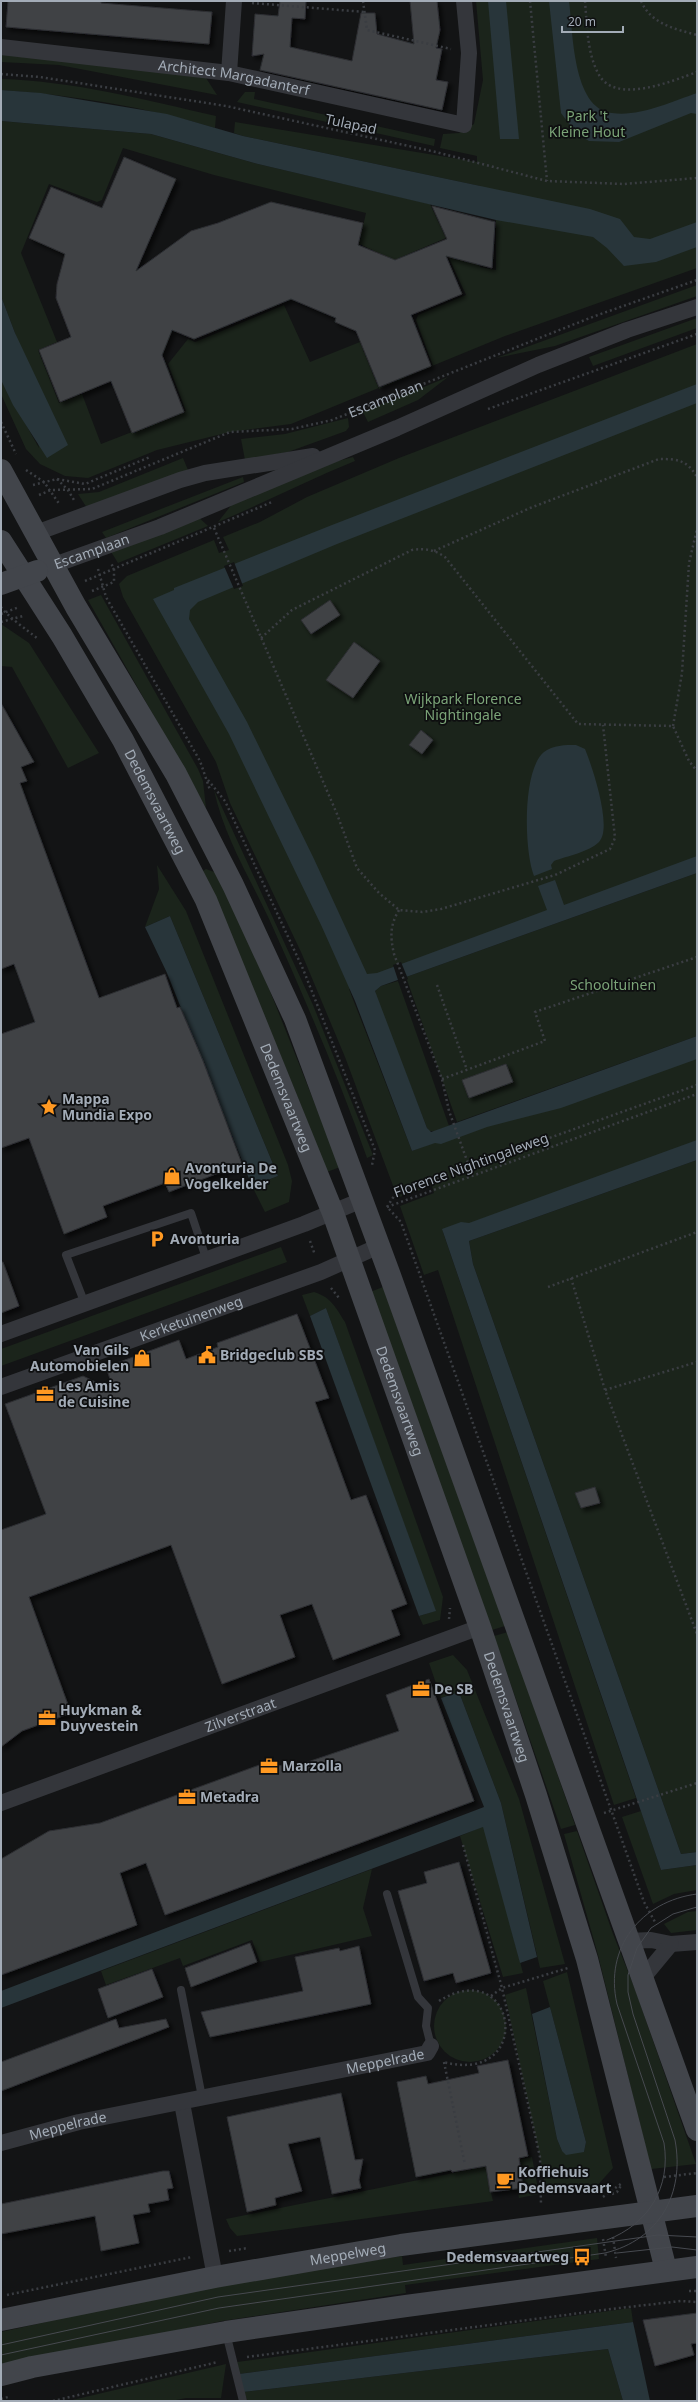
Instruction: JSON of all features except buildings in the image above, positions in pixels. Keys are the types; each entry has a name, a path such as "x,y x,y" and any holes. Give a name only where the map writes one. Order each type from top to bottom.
{"main road":[{"path":"14,465 13,492 76,607 162,748 233,885 295,1019 380,1246 697,2130"},
{"name":"Escamplaan","path":"2,543 36,533"},
{"name":"Dedemsvaartweg","path":"2,543 62,636 123,740 206,900 332,1213 480,1627 536,1795 587,1959 666,2270"},
{"name":"Escamplaan","path":"1,584 54,565"},
{"name":"Meppelweg","path":"1,2320 215,2277 401,2245 697,2206"},
{"path":"1,2376 32,2367 226,2332 613,2277 697,2267"}],"street":[{"path":"229,72 234,1"},
{"path":"464,1 469,53"},
{"name":"Architect Margadanterf","path":"1,47 229,72 464,124 469,53"},
{"name":"Escamplaan","path":"54,565 160,527 336,453 538,365 627,330 697,307"},
{"name":"Escamplaan","path":"36,533 180,480 212,472 336,453"},
{"path":"1,1334 206,1258 304,1224 362,1200"},
{"name":"Kerketuinenweg","path":"1,1387 320,1272 380,1246"},
{"name":"Zilverstraat","path":"1,1803 480,1627"},
{"path":"628,1941 652,1940 671,1944 697,1942"},
{"path":"642,1979 671,1944"},
{"name":"Meppelrade","path":"1,2143 79,2122 182,2103 202,2097 429,2049"},
{"path":"182,2103 215,2277"}],"lane":[{"path":"85,1304 66,1255 191,1213 206,1258"},
{"path":"387,1894 418,1997 428,2008"},
{"path":"181,1990 202,2097"},
{"name":"Meppelrade","path":"428,2008 426,2026 429,2049"},
{"path":"226,2332 243,2401"}],"path":[{"path":"234,1 365,12"},
{"path":"364,1 366,30 469,53"},
{"path":"530,1 548,181"},
{"path":"585,1 588,42 594,64 598,75 614,88 640,90 697,72"},
{"path":"641,1 645,9 654,18 671,28 697,35"},
{"name":"Tulapad","path":"1,74 40,77 226,106 436,152 548,181 624,184 697,178"},
{"name":"Escamplaan","path":"68,490 92,490 230,432 292,429 332,420 595,316 697,280"},
{"path":"485,411 697,334"},
{"path":"1,422 14,465 44,482 51,490"},
{"path":"13,492 57,479 85,484 150,457"},
{"path":"434,551 530,508 659,458 679,459 693,470 697,477"},
{"name":"Escamplaan","path":"276,500 214,528 100,574 106,597 200,761 207,778 225,800 303,969 375,1150 372,1168"},
{"path":"214,528 337,814 357,868 379,893 399,910 422,912 441,909 557,874 610,849 615,838 604,725"},
{"path":"697,529 689,563 682,673 673,726 689,761 697,771"},
{"path":"261,638 292,610 412,550 434,551 445,557 578,724 673,726"},
{"path":"1,607 4,612 15,618 41,642"},
{"path":"399,910 392,922 390,938 394,954 442,1079 449,1112 469,1166"},
{"path":"442,1079 545,1041 535,1012 697,957"},
{"path":"436,986 467,1070"},
{"name":"Florence Nightingaleweg","path":"387,1207 396,1193 697,1085"},
{"name":"Florence Nightingaleweg","path":"387,1207 697,1094"},
{"path":"387,1207 401,1222 644,1902 656,1925 671,1944"},
{"path":"304,1224 320,1272 344,1302"},
{"path":"548,1287 697,1232"},
{"path":"571,1278 606,1390 697,1634"},
{"path":"606,1390 697,1362"},
{"path":"452,1602 449,1619 453,1636"},
{"path":"586,1820 636,1802 697,1783"},
{"path":"463,1845 502,1988 540,2157 541,2207"},
{"path":"491,1996 502,1988 573,1967"},
{"path":"428,2008 452,1993 472,1989 491,1996 502,2010 506,2028 502,2047 490,2060 470,2064 444,2062 429,2049"},
{"path":"444,2062 465,2165"},
{"path":"617,2192 623,2181"},
{"path":"606,2218 613,2277 611,2309"},
{"path":"606,2218 613,2277"},
{"path":"686,2291 697,2291"},
{"path":"53,2401 233,2359 611,2309 681,2301 697,2302"},
{"path":"1,2399 15,2395"}],"green space":[{"name":"Park 't Kleine Hout","path":"476,1 697,1 697,268 505,336 433,366 416,320 418,315 466,295 449,258 455,256 480,262 480,267 496,270 496,220 480,186 243,136 234,133 235,122 477,162 477,156 440,148 443,134 459,133 474,124 483,80"},
{"path":"1,46 206,78 217,95 59,65 1,62"},
{"path":"1,79 55,83 82,87 216,116 215,128 163,114 109,103 55,95 1,90"},
{"path":"245,92 255,92 254,99 435,139 434,146 237,102"},
{"path":"1,121 151,134 258,164 430,204 446,238 394,260 359,244 366,213 214,175 123,148 102,200 97,202 49,184 21,253 57,342 38,350 59,403 82,394 101,444 186,411 168,364 188,339 195,342 284,305 310,362 360,342 379,388 291,424 230,432 157,450 88,478 65,476 40,464 26,449 1,394 1,380 39,448 15,333 1,296"},
{"path":"697,285 697,296 555,346 496,358"},
{"path":"697,318 697,328 593,366 589,357"},
{"name":"Wijkpark Florence Nightingale","path":"697,344 697,871 349,989 412,1151 697,1041 697,1152 443,1232 636,1798 614,1805 438,1270 424,1275 400,1206 434,1193 432,1186 397,1198 396,1196 431,1183 430,1178 395,1191 345,1057 301,952 230,803 216,762 123,597 119,584 127,576 214,540 219,553 229,550 223,537 260,522 307,497 399,458"},
{"path":"433,366 379,389 379,388"},
{"path":"448,377 418,400 368,422 363,412"},
{"path":"348,418 349,427 346,431 288,452 245,460 241,439 285,434"},
{"path":"353,457 355,461 218,522 237,498 311,468"},
{"path":"183,458 188,470 87,508 78,494 99,492"},
{"path":"243,477 244,482 106,538 102,532"},
{"path":"196,515 208,526 118,563 110,550"},
{"path":"101,595 198,769 203,781 206,808 88,600"},
{"path":"1,624 29,643 99,753 68,768 12,667 1,666"},
{"path":"214,790 313,1005 373,1155 367,1158 345,1098 309,1009 270,921 231,841 218,807"},
{"path":"157,865 186,911 288,1165 292,1181 289,1202 265,1212 252,1186 278,1176 170,916 145,927 159,889"},
{"path":"206,869 217,873 268,986 340,1167 327,1172 266,1021 201,872"},
{"name":"Schooltuinen","path":"697,873 697,1036 457,1122 406,977"},
{"path":"398,981 449,1126 435,1131 429,1131 427,1128 376,997 375,991 381,986"},
{"path":"697,1160 697,1852 681,1854 473,1264 469,1241"},
{"path":"281,1247 287,1262 1,1366 1,1349"},
{"path":"383,1287 505,1626 492,1630 370,1292"},
{"path":"314,1292 329,1300 345,1322 443,1597 440,1620 423,1625 419,1616 435,1611 326,1308 310,1316 302,1295"},
{"path":"508,1632 575,1825 561,1829 494,1636"},
{"path":"453,1655 467,1670 519,1799 565,1964 540,1968 501,1803 459,1692 441,1698 429,1663"},
{"path":"641,1811 661,1870 697,1865 697,1890 674,1894 653,1904 622,1817"},
{"path":"484,1826 523,1973 503,1977 460,1836"},
{"path":"577,1831 613,1934 635,1989 696,2164 651,2169 598,1955 564,1834"},
{"path":"372,1869 363,1908 372,1936 260,1962 252,1940 183,1966 180,1958 106,1985 101,1971"},
{"path":"697,1911 697,1930 671,1933 664,1924 688,1912"},
{"path":"567,1972 613,2168 595,2188 546,2194 540,2157 505,1995 526,1988 557,2139 562,2151 584,2152 586,2142 543,1981"},
{"path":"470,1990 490,1996 500,2006 506,2026 500,2046 490,2056 470,2062 450,2056 440,2046 434,2026 440,2006 450,1996"},
{"path":"532,2157 539,2194 519,2198 514,2171 487,2176 493,2201 237,2236 230,2228 226,2219"},
{"path":"597,2238 599,2259 405,2285 406,2293 222,2321 1,2367 1,2332 216,2284 402,2256 403,2265"},
{"path":"631,2308 633,2322 239,2374 237,2362"},
{"path":"608,2349 623,2401 248,2401 243,2392"},
{"path":"226,2364 221,2398 186,2398 171,2401 68,2401"}],"shaded area":[{"path":"488,1 506,1 519,139 500,139"},
{"path":"549,1 569,1 577,66 582,83 589,98 599,108 612,113 633,113 655,108 697,93 697,114 691,113 619,142 589,141 576,133 561,113"},
{"path":"1,90 41,93 167,114 243,136 590,209 620,219 634,237 650,239 697,222 697,247 656,262 624,266 607,248 593,237 496,220 258,164 151,134 1,121"},
{"path":"1,296 15,333 68,445 47,458 13,405 1,380"},
{"path":"697,384 697,403 337,544 198,602 190,610 189,619 247,722 314,859 367,974 377,973 547,910 538,886 555,880 564,905 697,856 697,873 381,986 375,991 427,1128 431,1132 697,1036 697,1059 561,1108 487,1127 441,1144 435,1143 412,1151 355,1001 322,927 229,734 153,599 174,590 174,588 332,525"},
{"path":"563,745 576,745 585,749 596,782 603,811 603,835 599,842 590,848 554,861 551,865 552,869 534,876 528,849 527,831 527,811 532,775 537,761 544,752"},
{"path":"170,916 278,1176 252,1186 167,973 145,927"},
{"path":"697,1140 697,1160 469,1241 473,1264 681,1854 697,1852 697,1865 661,1870 442,1229 461,1222 469,1223"},
{"path":"326,1308 436,1611 419,1616 310,1316"},
{"path":"459,1692 501,1803 537,1957 520,1963 483,1827 1,2008 1,1991 484,1807 441,1698"},
{"path":"550,2007 586,2142 584,2152 566,2155 562,2151 557,2139 532,2014"},
{"path":"633,2322 650,2401 623,2401 608,2349 243,2392 239,2374"}],"pier":[{"path":"234,562 243,586 234,589 224,566"},
{"path":"401,962 408,979 399,983 393,965"}],"tram line":[{"path":"607,2240 622,2233 635,2224 654,2202 660,2189 664,2174 665,2159 664,2143 617,2004 614,1983 616,1964 622,1946 631,1931 644,1917 659,1906 677,1898 697,1894"},
{"path":"1,2355 219,2308 605,2253 624,2247 640,2237 654,2226 664,2212 676,2179 677,2160 675,2140 633,2014 628,1992 628,1975 637,1948 651,1928 673,1914 697,1907"},
{"path":"1,2345 218,2297 658,2235 697,2237"},
{"path":"617,2253 672,2247 697,2250"}],"place":[{"name":"Mappa Mundia Expo","path":"49,1107"},
{"name":"Avonturia De Vogelkelder","path":"172,1176"},
{"name":"Avonturia","path":"157,1239"},
{"name":"Bridgeclub SBS","path":"207,1355"},
{"name":"Van Gils Automobielen","path":"142,1358"},
{"name":"Les Amis de Cuisine","path":"45,1394"},
{"name":"De SB","path":"421,1689"},
{"name":"Huykman & Duyvestein","path":"47,1718"},
{"name":"Marzolla","path":"269,1766"},
{"name":"Metadra","path":"187,1797"},
{"name":"Koffiehuis Dedemsvaart","path":"505,2180"},
{"name":"Dedemsvaartweg","path":"582,2257"}]}
